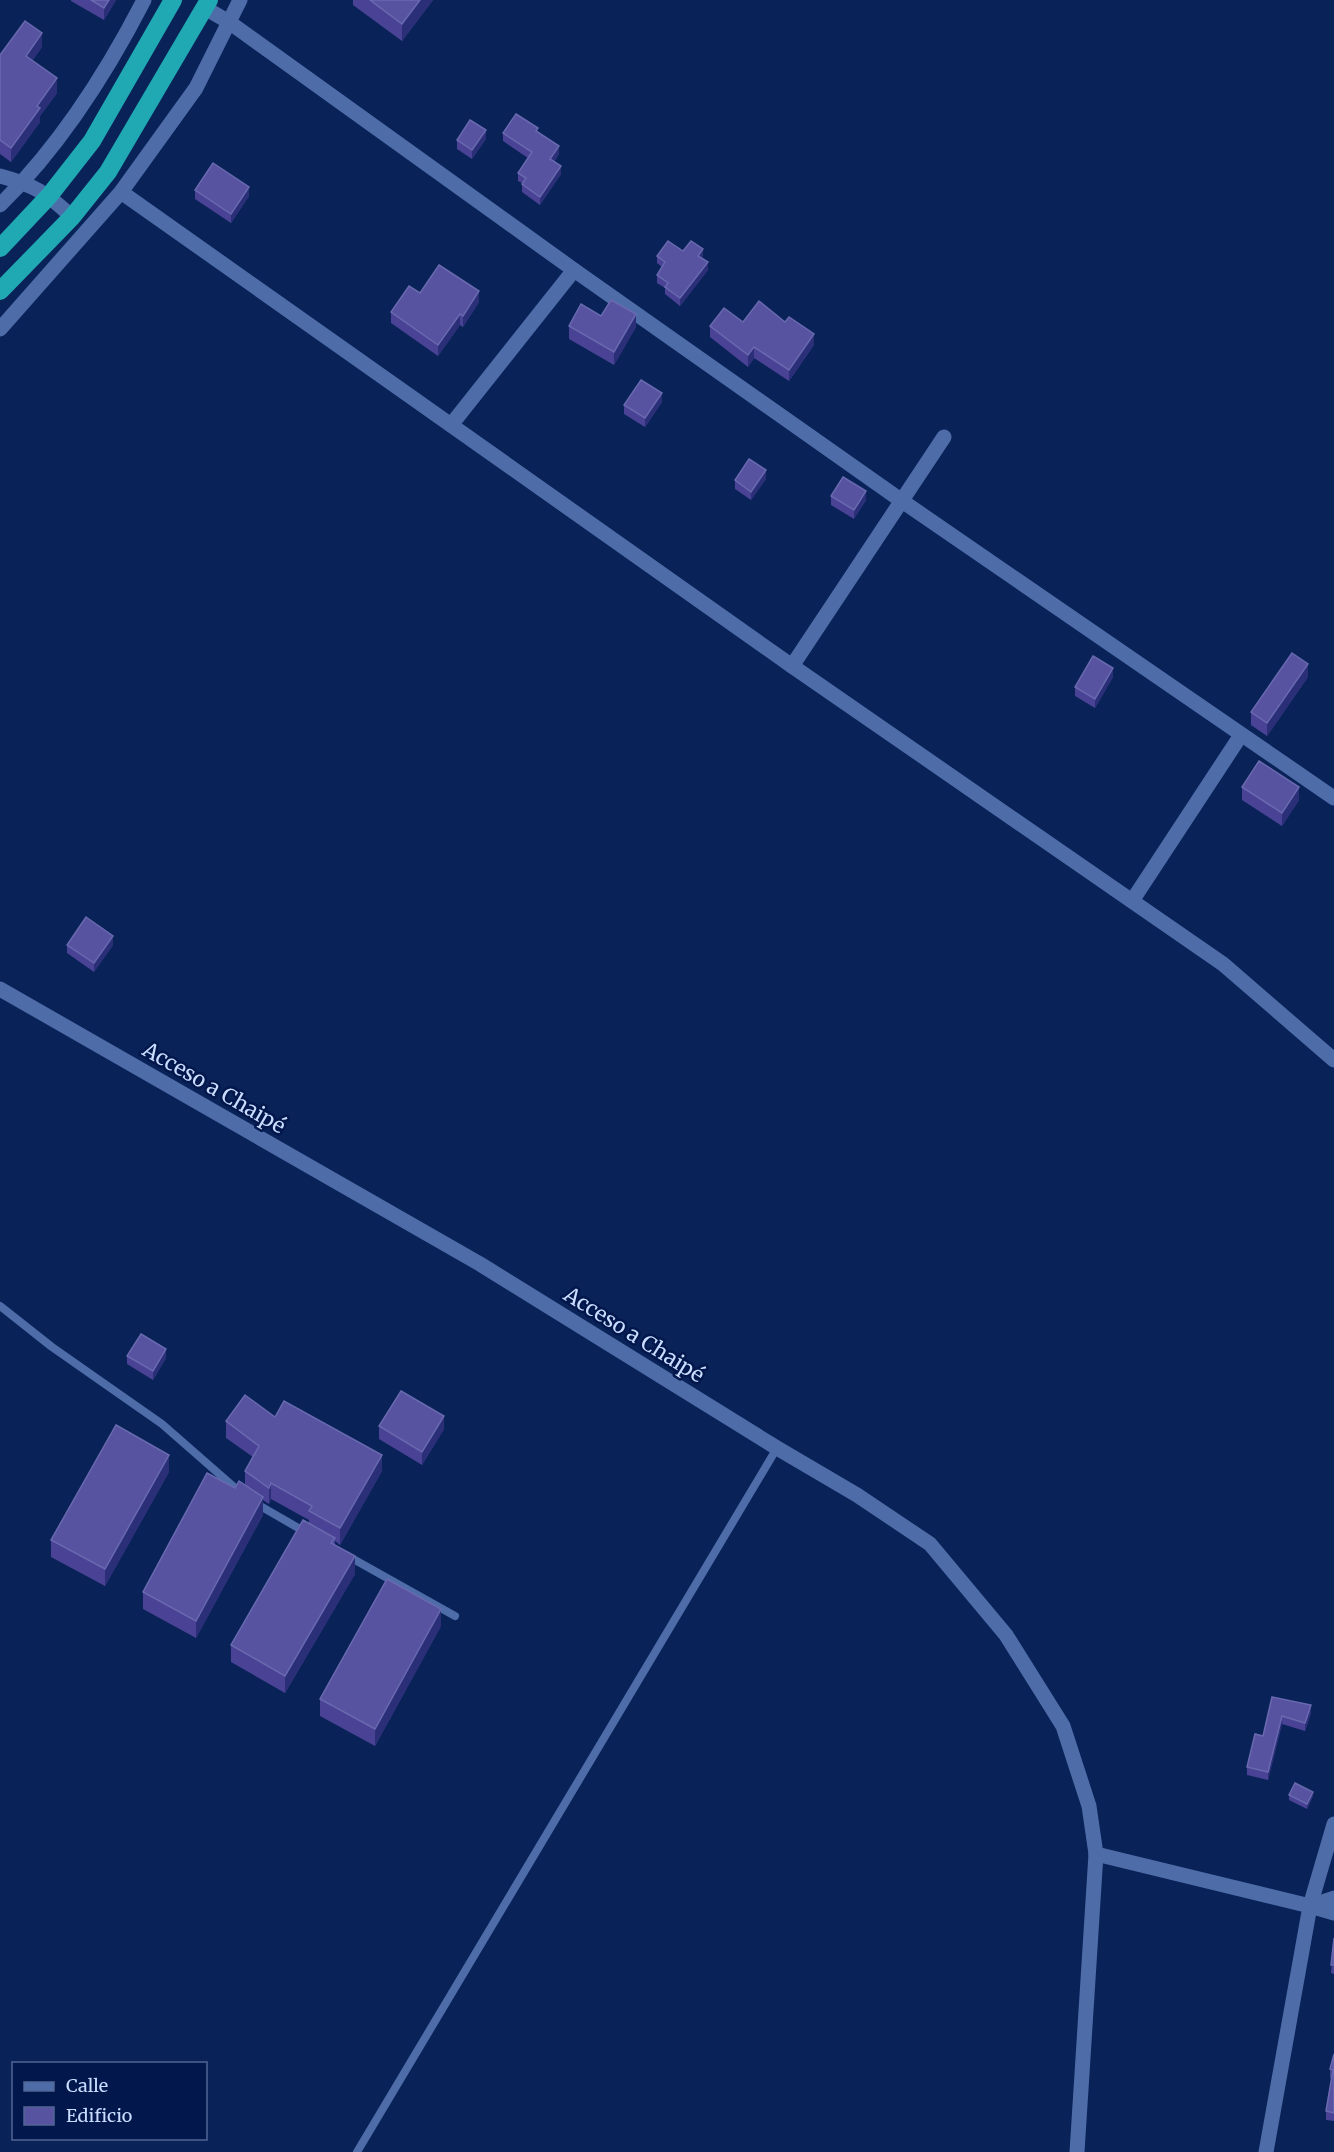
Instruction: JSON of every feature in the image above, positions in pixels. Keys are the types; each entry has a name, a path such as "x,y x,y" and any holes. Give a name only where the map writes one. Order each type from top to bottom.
{"highway":[{"path":"0,248 49,196 92,141 173,0"},
{"path":"0,291 72,217 108,172 207,4"}],"street":[{"path":"0,206 24,182 86,100 117,53 144,0"},
{"path":"0,329 121,192 196,88 240,0"},
{"path":"207,4 574,270 902,501 1334,798"},
{"path":"0,176 24,182 49,196 72,217"},
{"path":"121,192 792,666 1223,964 1334,1060"},
{"path":"451,425 574,270"},
{"path":"792,666 944,437"},
{"path":"1132,901 1241,735"},
{"name":"Acceso a Chaipé","path":"0,989 480,1264 857,1495 930,1544 1006,1635 1063,1726 1089,1806 1096,1854 1077,2152"},
{"path":"1266,2152 1310,1906 1334,1824"},
{"path":"1096,1854 1334,1913"},
{"path":"1310,1906 1334,1898"}],"lane":[{"path":"0,1306 52,1347 162,1424 251,1501 312,1536"},
{"path":"357,2152 777,1448"},
{"path":"343,1553 455,1616"}],"building":[{"path":"91,0 109,0 104,8"},
{"path":"370,0 420,0 402,24"},
{"path":"25,21 42,33 26,56 57,78 37,106 40,108 11,148 0,140 0,55"},
{"path":"516,114 538,128 536,131 559,146 550,159 561,166 540,197 522,184 526,178 518,173 532,152 503,133"},
{"path":"470,120 486,130 472,150 457,140"},
{"path":"213,163 249,187 231,214 195,190"},
{"path":"668,241 683,251 691,241 703,249 698,256 708,262 680,298 665,287 668,283 657,275 665,262 657,256"},
{"path":"439,265 479,291 463,316 460,314 438,345 391,312 409,286 420,293"},
{"path":"611,300 636,314 614,352 569,326 581,304 601,316"},
{"path":"759,301 785,322 789,317 814,334 789,370 754,347 748,355 710,326 724,308 743,322"},
{"path":"641,380 662,393 645,418 624,405"},
{"path":"749,459 766,470 751,492 735,480"},
{"path":"843,477 866,491 854,510 831,496"},
{"path":"1292,653 1308,664 1267,723 1251,712"},
{"path":"1093,656 1113,668 1095,699 1075,687"},
{"path":"1259,761 1299,787 1282,813 1242,787"},
{"path":"86,917 113,936 94,963 67,945"},
{"path":"141,1334 166,1349 153,1371 127,1356"},
{"path":"401,1391 444,1416 422,1452 379,1426"},
{"path":"245,1395 275,1417 284,1401 382,1455 340,1528 309,1511 312,1506 271,1483 269,1488 245,1471 259,1446 226,1421"},
{"path":"116,1425 169,1455 105,1569 51,1540"},
{"path":"207,1473 235,1488 239,1481 263,1497 196,1621 143,1592"},
{"path":"303,1520 335,1538 331,1543 355,1556 285,1676 231,1645"},
{"path":"387,1579 441,1609 375,1729 320,1699"},
{"path":"1272,1697 1311,1705 1305,1723 1282,1716 1268,1772 1247,1767 1255,1734 1263,1736"},
{"path":"1295,1783 1313,1792 1307,1804 1289,1795"},
{"path":"1334,1938 1334,1965 1331,1965"},
{"path":"1334,2054 1334,2113 1326,2111 1333,2070 1330,2069"}]}
